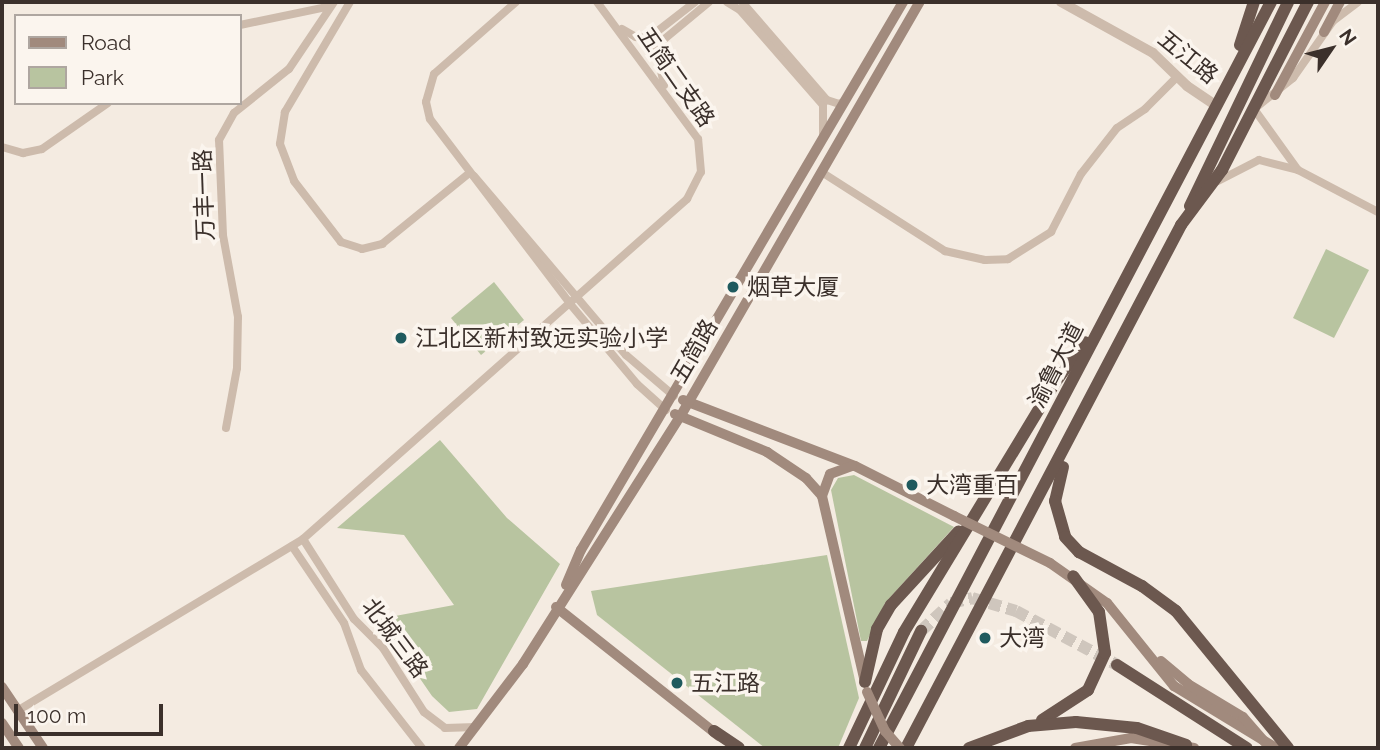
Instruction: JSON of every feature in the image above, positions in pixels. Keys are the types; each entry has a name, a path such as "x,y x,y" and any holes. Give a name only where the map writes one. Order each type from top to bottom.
{"highway":[{"path":"1230,75 1254,2"},
{"name":"渝鲁大道","path":"879,748 1230,75 1271,2"},
{"name":"渝鲁大道","path":"906,748 1072,438 1181,225 1211,186 1308,2"},
{"path":"1181,225 1286,6"},
{"path":"849,748 904,632 1054,384 1108,310"},
{"path":"1072,438 1055,501 1065,537 1079,552 1148,590 1192,629 1288,748"},
{"path":"866,687 877,629 891,605 980,507"},
{"path":"969,748 1028,726 1077,700 1102,666 1105,640 1099,612 1073,576"},
{"path":"1148,590 1277,748"},
{"path":"865,748 921,631"},
{"path":"1117,665 1247,748"},
{"path":"1028,726 1118,724 1190,747"},
{"path":"714,731 739,748"}],"main road":[{"name":"五简路","path":"556,607 581,550 666,410 903,2"},
{"name":"五简路","path":"459,748 523,664 556,607 680,417 920,2"},
{"path":"1275,95 1325,2"},
{"path":"1324,32 1340,2"},
{"path":"674,396 855,466 1073,576 1120,618 1161,661 1188,684 1242,717 1270,748"},
{"path":"666,410 767,452 806,478 822,496 866,687 885,731 900,748"},
{"path":"822,496 830,474 839,467 855,466"},
{"path":"556,607 714,731 730,748"},
{"path":"1120,618 1174,686 1277,748"},
{"path":"2,687 43,748"},
{"path":"2,723 19,748"},
{"path":"1075,748 1131,737 1190,747"}],"street":[{"path":"350,2 285,112 280,144 294,181 341,242 362,248 382,244 468,174"},
{"path":"516,2 444,62 428,88 430,119 468,174 486,186 637,384 666,410"},
{"name":"五简二支路","path":"17,711 303,539 575,302 687,200 696,186 703,156 698,139 666,91 597,2"},
{"path":"611,21 628,34 650,37 695,2"},
{"path":"666,91 656,46 709,2"},
{"path":"727,2 739,4 827,100 839,104 847,99"},
{"name":"五江路","path":"1061,2 1153,53 1177,77 1215,104"},
{"path":"1298,170 1254,108 1275,95 1303,66 1324,32 1358,2"},
{"path":"242,26 330,4"},
{"name":"万丰一路","path":"226,428 237,368 238,317 223,235 219,140 234,113 289,69 330,4"},
{"path":"739,4 822,104 821,144"},
{"path":"823,173 945,251 985,260 1008,259 1051,232 1081,174 1117,128 1145,109 1177,77"},
{"path":"2,147 23,153 42,149 105,105"},
{"path":"1211,186 1241,165 1259,160 1298,170 1378,212"},
{"path":"575,302 626,355 674,396"},
{"name":"北城三路","path":"303,539 354,619 383,648 424,712 445,728 476,727"},
{"name":"北城三路","path":"292,546 344,623 361,670 422,748"}],"green space":[{"path":"1326,249 1369,270 1334,338 1293,318"},
{"path":"494,282 524,320 481,355 451,318"},
{"path":"440,440 507,518 560,564 477,709 449,712 432,696 379,619 454,605 404,535 337,528"},
{"path":"854,475 954,527 885,603 867,641 861,641 831,490 838,478"},
{"path":"827,555 859,698 838,748 765,748 597,615 591,591"}],"tunnel":[{"path":"921,631 951,603 972,598 1016,611 1117,665"}],"place":[{"name":"烟草大厦","path":"733,287"},
{"name":"江北区新村致远实验小学","path":"401,338"},
{"name":"大湾重百","path":"912,485"},
{"name":"大湾","path":"985,638"},
{"name":"五江路","path":"677,683"}]}
